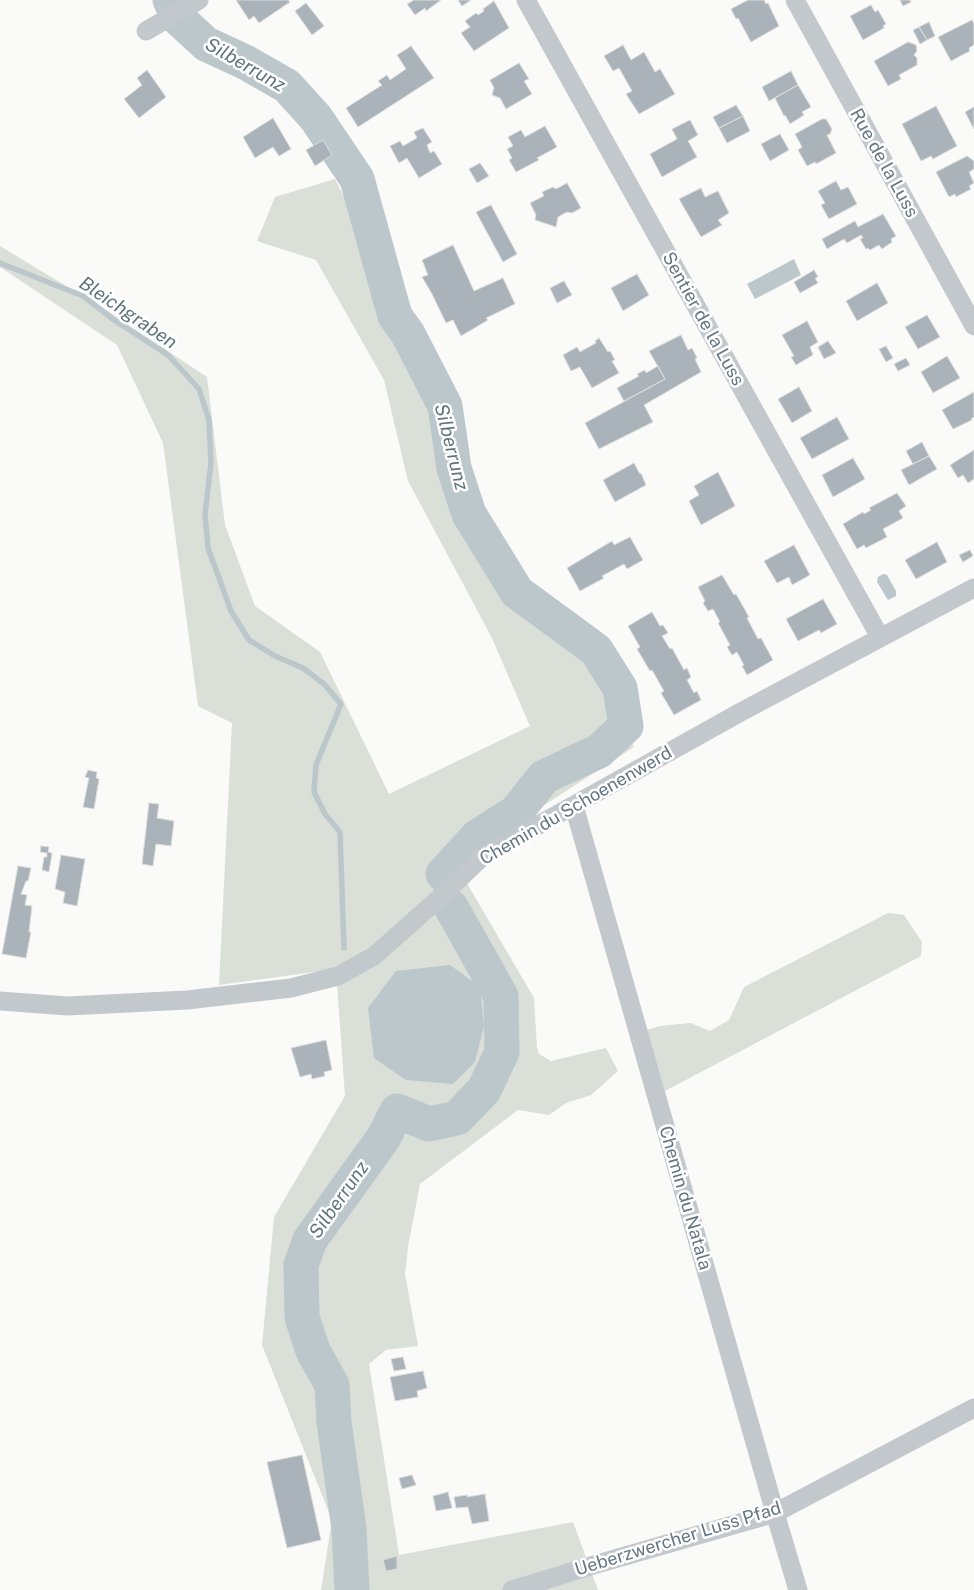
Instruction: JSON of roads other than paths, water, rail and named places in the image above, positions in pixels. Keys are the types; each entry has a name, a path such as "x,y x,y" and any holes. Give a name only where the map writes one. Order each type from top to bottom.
{"street":[{"name":"Sentier de la Luss","path":"526,0 880,637"},
{"name":"Rue de la Luss","path":"795,0 974,326"},
{"path":"152,28 195,3"},
{"name":"Chemin du Schoenenwerd","path":"0,1001 68,1006 187,1000 291,988 338,976 374,956 436,902 483,856 739,713 974,588"},
{"name":"Chemin du Natala","path":"574,806 798,1590"},
{"name":"Ueberzwercher Luss Pfad","path":"512,1590 775,1513 974,1408"}],"waterway":[{"name":"Silberrunz","path":"170,0 179,19 206,44 245,62 287,86 316,118 357,179 395,316 408,334 445,406 454,468 469,514 517,592 596,650 620,688 626,726 599,751 544,777 516,812 477,837 443,874"},
{"name":"Bleichgraben","path":"0,263 83,296 114,320 168,355 199,389 209,420 211,463 205,514 208,548 231,611 249,640 275,656 303,668 324,684 341,704 316,765 314,792 325,814 340,832 344,948"},
{"name":"Silberrunz","path":"352,1590 349,1529 334,1422 332,1385 313,1351 302,1317 301,1265 310,1240 384,1137 397,1111 429,1124 457,1118 484,1090 502,1052 501,996 451,907"}]}
